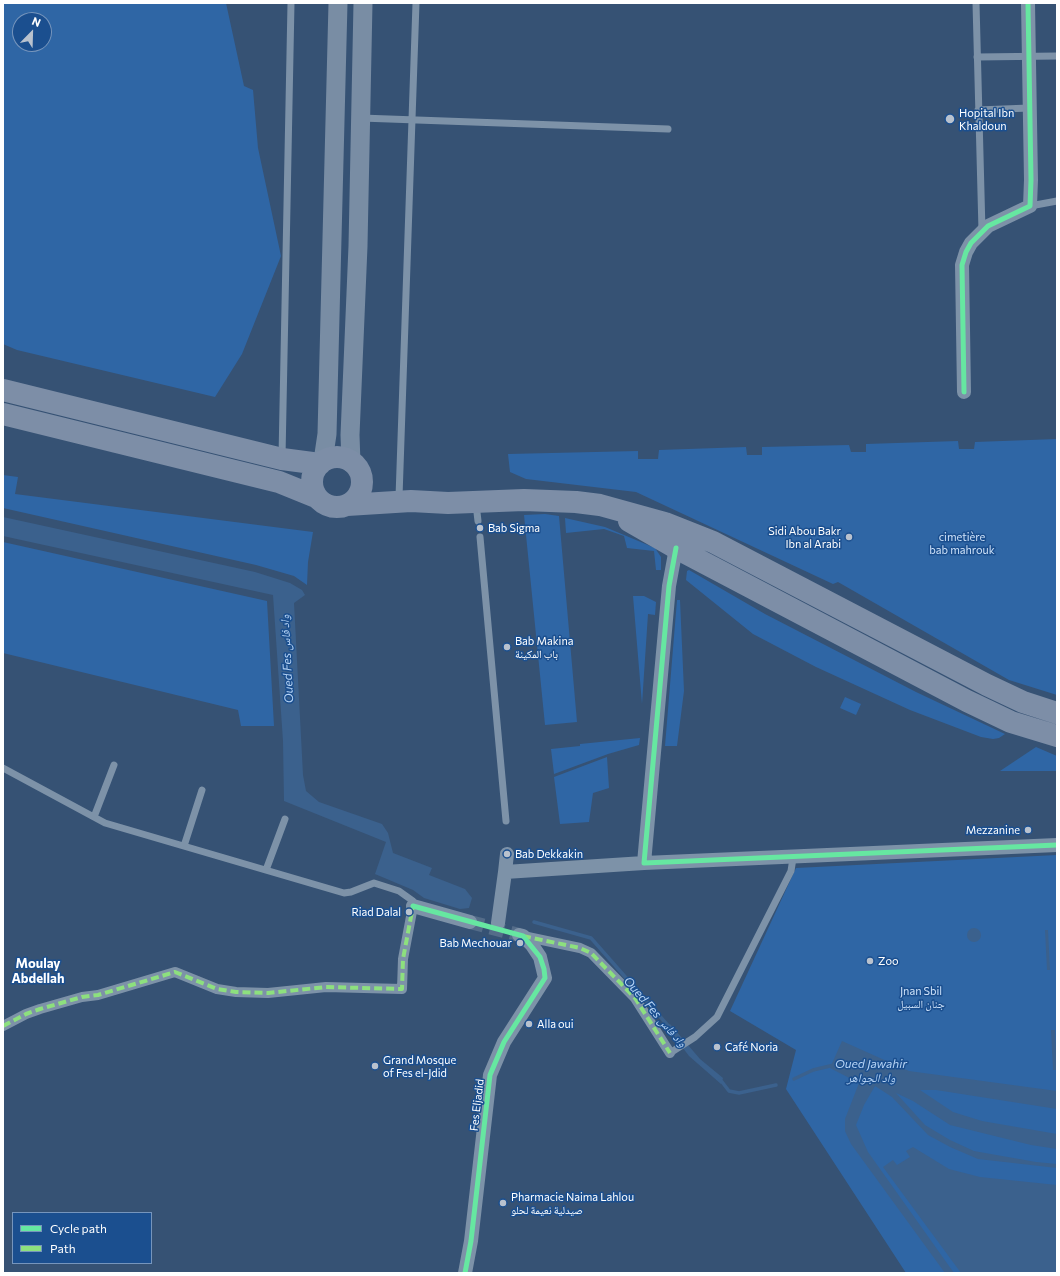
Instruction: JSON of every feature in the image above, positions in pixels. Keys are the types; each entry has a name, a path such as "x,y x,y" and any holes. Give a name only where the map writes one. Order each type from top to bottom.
{"main road":[{"path":"316,497 312,480 314,471 322,463 328,434 338,3"},
{"path":"347,505 354,500 359,493 361,485 356,470 350,435 358,246 363,3"},
{"path":"3,390 282,459 322,463 338,458 405,499"},
{"path":"3,414 279,482 316,497 327,505 340,507 405,499 477,512 524,500 576,502 600,505 665,523 713,542 987,685 1023,702 1057,713"},
{"path":"600,505 676,548 967,701 1011,722 1057,736"}],"street":[{"path":"964,392 962,265 968,247 988,226 1017,214 1030,206 1031,180 1028,3"},
{"path":"644,863 669,586 676,548"},
{"path":"505,872 644,863 793,858 1057,845"},
{"path":"498,923 506,854"},
{"path":"3,1026 26,1014 82,997 98,995 175,972 217,990 236,992 268,993 326,987 402,989 403,959 413,906 470,922"},
{"path":"521,935 580,948 591,954 635,998 670,1053"},
{"name":"Fes Eljadid","path":"465,1273 471,1241 490,1075 504,1042 545,978 540,957 521,935"}],"lane":[{"path":"282,459 291,3"},
{"path":"405,499 412,120 416,3"},
{"path":"976,3 982,232"},
{"path":"977,57 1057,56"},
{"path":"978,110 1029,108"},
{"path":"360,118 668,129"},
{"path":"1030,206 1057,201"},
{"path":"480,537 506,820"},
{"path":"94,817 114,765"},
{"path":"3,768 106,824 344,893 351,892 374,883 399,891 413,901 413,906"},
{"path":"184,846 202,790"},
{"path":"266,870 285,819"},
{"path":"670,1053 695,1037 717,1017 791,871 793,858"}],"green space":[{"path":"3,3 226,3 244,86 253,90 258,148 281,256 242,354 215,397 17,350 3,344"},
{"name":"cimetière bab mahrouk","path":"1057,439 1057,695 1009,680 838,582 833,584 636,492 526,479 510,472 508,454 638,451 638,459 658,459 659,450 746,447 747,455 762,455 762,447 849,445 851,452 866,452 866,444 958,441 959,449 974,449 975,442"},
{"path":"3,475 18,477 15,494 313,532 308,562 307,585 294,576 256,565 3,508"},
{"path":"545,514 559,516 577,722 545,725 524,515"},
{"path":"565,518 605,527 655,548 661,557 661,570 656,570 654,551 627,548 624,536 604,529 566,533"},
{"path":"3,542 267,601 274,726 241,726 238,710 3,653"},
{"path":"689,570 765,614 916,692 1005,734 999,738 993,739 981,737 910,710 816,667 753,634 686,580 687,571"},
{"path":"633,596 644,596 656,602 655,615 648,614 642,704"},
{"path":"677,600 680,600 684,691 677,746 665,746"},
{"path":"845,697 861,704 856,715 840,708"},
{"path":"640,738 639,745 608,754 554,774 551,749 580,746 580,744"},
{"path":"1036,747 1057,756 1057,771 1000,771"},
{"path":"607,757 609,788 593,793 589,822 560,824 554,777"},
{"name":"Jnan Sbil جنان السبيل","path":"1057,855 1057,1273 906,1273 786,1089 796,1050 730,1011 796,868"}],"water":[{"path":"3,517 255,572 290,583 302,590 305,595 294,603 303,775 306,791 319,802 382,824 388,833 393,853 432,868 429,875 465,889 472,898 469,908 460,909 424,898 413,890 375,874 386,842 284,801 283,741 273,595 3,536"},
{"path":"974,928 979,930 981,935 979,940 974,942 969,940 967,935 969,930"},
{"path":"1045,930 1048,930 1050,970 1047,970"},
{"path":"670,1024 700,1059 723,1078 721,1084 689,1056 667,1027"},
{"path":"1051,1030 1055,1030 1057,1070 1053,1070"},
{"path":"842,1041 909,1071 1057,1091 1057,1109 936,1090 920,1090 953,1112 982,1121 1057,1134 1057,1149 1031,1145 950,1125 913,1101 896,1093 925,1125 950,1140 974,1151 1036,1162 1057,1164 1057,1168 978,1159 950,1147 928,1135 892,1097 875,1086 864,1105 856,1125 868,1152 954,1273 945,1273 851,1144 845,1131 845,1119 859,1083 830,1068"},
{"path":"913,1147 949,1169 980,1177 1057,1185 1057,1273 961,1273 883,1167 893,1160 897,1165 910,1157 906,1151"}],"waterway":[{"name":"Oued Fes واد فاس","path":"534,922 591,938 671,1029"},
{"name":"Oued Jawahir واد الجواهر","path":"794,1079 813,1070 834,1065"},
{"name":"Oued Fes واد فاس","path":"719,1078 729,1091 739,1093 776,1085"}],"tunnel":[{"path":"470,922 519,935"}],"marked path":[{"path":"3,1026 26,1014 40,1009 82,997 98,995 175,972 217,989 236,992 268,993 326,987 402,989 403,959 413,906"},
{"path":"523,936 580,948 591,953 635,998 670,1053"}],"cycle path":[{"path":"964,392 962,265 966,252 971,243 988,226 1030,206 1031,180 1028,3"},
{"path":"676,548 669,586 644,863 1057,845"},
{"path":"413,906 523,936 540,957 544,969 545,978 504,1042 490,1075 471,1241 465,1273"}],"place":[{"name":"Hopital Ibn Khaldoun","path":"950,119"},
{"name":"Bab Sigma","path":"480,528"},
{"name":"Sidi Abou Bakr Ibn al Arabi","path":"849,537"},
{"name":"Bab Makina باب المكينة","path":"507,647"},
{"name":"Mezzanine","path":"1028,830"},
{"name":"Bab Dekkakin","path":"507,854"},
{"name":"Riad Dalal","path":"409,912"},
{"name":"Bab Mechouar","path":"520,943"},
{"name":"Zoo","path":"870,961"},
{"name":"Alla oui","path":"529,1024"},
{"name":"Café Noria","path":"717,1047"},
{"name":"Grand Mosque of Fes el-Jdid","path":"375,1066"},
{"name":"Pharmacie Naima Lahlou صيدلية نعيمة لحلو","path":"503,1203"}],"district":[{"name":"Moulay Abdellah","path":"38,972"}]}
